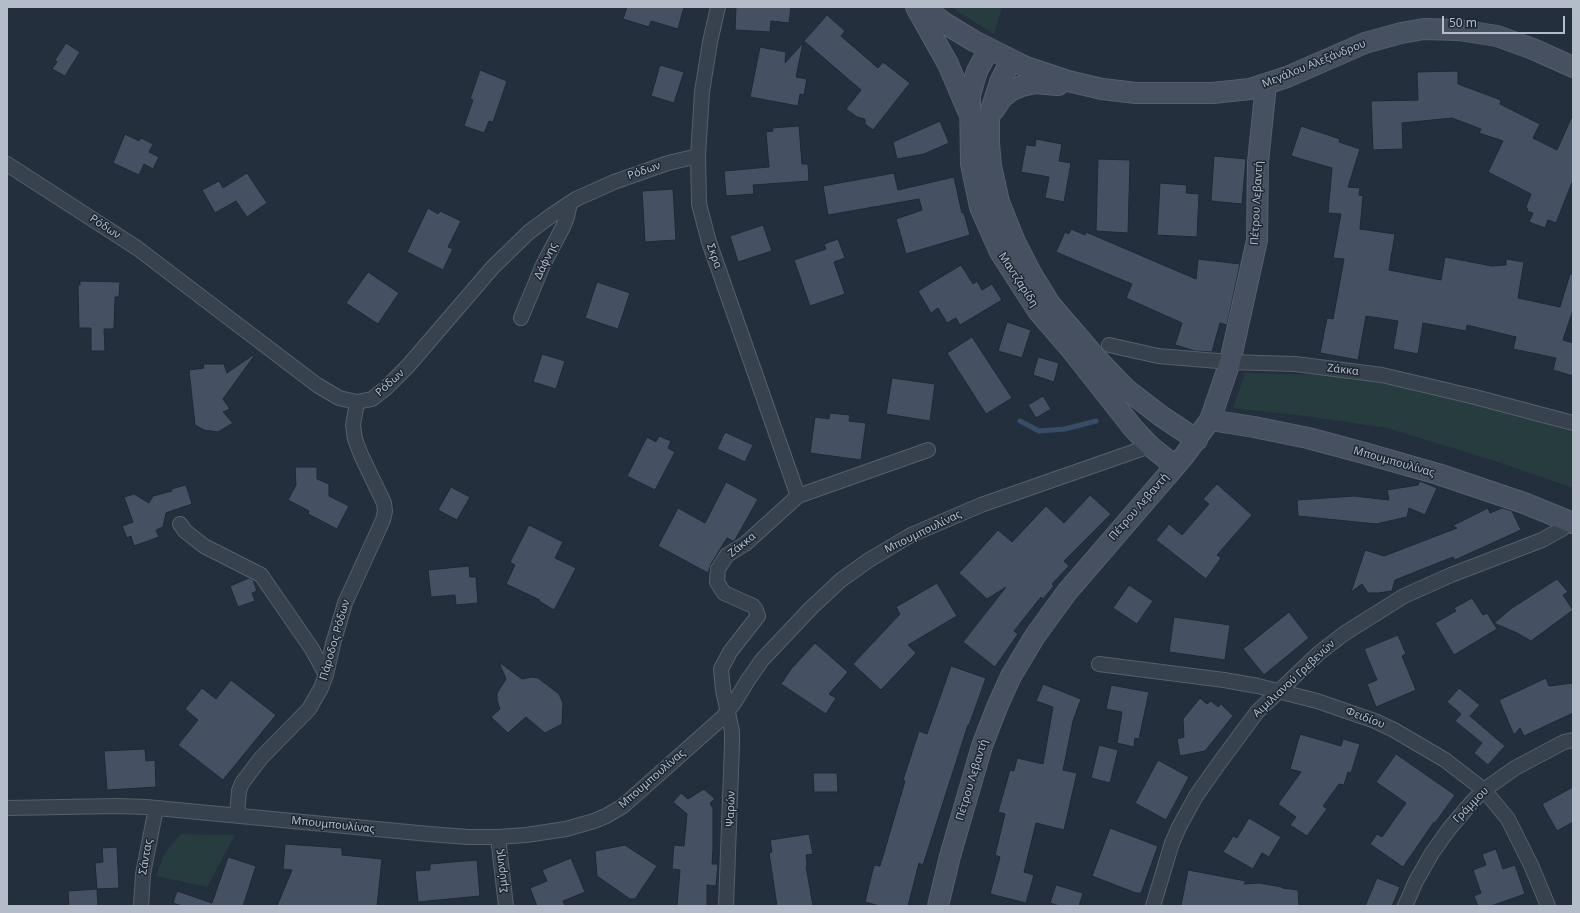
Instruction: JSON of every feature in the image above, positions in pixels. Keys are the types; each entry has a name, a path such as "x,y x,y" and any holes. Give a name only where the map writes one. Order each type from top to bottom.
{"street":[{"name":"Σκρα","path":"718,7 704,77 698,156 698,193 702,219 798,496"},
{"path":"916,7 948,64 970,116"},
{"name":"Μεγάλου Αλεξάνδρου","path":"923,7 946,24 989,49 1048,75 1102,89 1136,93 1189,94 1234,92 1266,85 1376,39 1407,32 1434,29 1459,30 1505,39 1533,49 1573,67"},
{"name":"Μαντζαρίδη","path":"989,49 980,64 972,83 970,95 972,164 980,207 1000,252 1038,311 1070,348 1133,428 1150,446 1175,466"},
{"name":"Μαντζαρίδη","path":"1011,60 1000,82 989,119 991,166 999,202 1015,242 1031,273 1050,304 1074,334 1126,389 1161,416 1197,440"},
{"path":"989,119 1002,98 1012,90 1022,86 1035,83 1102,89"},
{"name":"Πέτρου Λεβαντή","path":"938,906 952,848 982,746 997,706 1011,676 1035,636 1067,592 1197,440 1210,420 1230,362 1257,240 1258,162 1266,85"},
{"name":"Ρόδων","path":"7,164 137,248 317,385 339,398 357,402 372,399 386,388 408,366 493,267 529,232 552,215 593,190 668,163 698,156"},
{"name":"Δάφνης","path":"521,318 544,265 567,218 570,203"},
{"name":"Ζάκκα","path":"1109,345 1158,356 1230,362 1295,364 1382,375 1476,397 1573,423"},
{"name":"Πάροδος Ρόδων","path":"237,815 239,791 242,783 261,758 311,706 326,675 345,603 385,514 384,503 355,439 353,425 357,402"},
{"name":"Μπουμπουλίνας","path":"1210,420 1254,427 1364,453 1438,474 1571,522"},
{"name":"Μπουμπουλίνας","path":"7,808 118,806 156,808 429,834 498,837 566,829 594,821 616,811 635,796 728,712 762,660 794,626 841,580 884,550 911,535 981,504 1150,446"},
{"name":"Ζάκκα","path":"728,712 723,690 721,669 730,652 758,616 753,606 724,593 717,582 718,569 727,555 745,544 798,496 928,450"},
{"name":"Αιμιλιανού Γρεβενών","path":"1153,906 1172,843 1186,813 1200,790 1257,712 1279,691 1334,641 1378,611 1404,596 1451,575 1542,540 1562,529 1571,522"},
{"path":"180,524 184,531 204,546 261,575 312,649 326,675"},
{"name":"Φειδίου","path":"1099,664 1224,680 1279,691 1343,710 1388,727 1420,744 1445,760 1484,790 1508,819 1531,865 1548,906"},
{"name":"Ψαρών","path":"726,906 732,745 732,731 728,712"},
{"name":"Γράμμου","path":"1405,906 1416,881 1432,853 1460,815 1484,790 1515,768 1564,742 1573,740"},
{"name":"Σάντας","path":"141,906 143,874 156,808"},
{"name":"Σμύρνης","path":"498,837 506,906"}],"green space":[{"path":"952,7 1002,7 994,34"},
{"path":"1245,373 1384,377 1573,432 1573,488 1495,461 1387,428 1313,417 1233,408"},
{"path":"181,834 235,835 207,887 156,876 163,857"}],"building":[{"path":"627,7 684,7 678,29 651,21 649,27 623,19"},
{"path":"736,7 791,7 789,23 771,21 770,32 735,30"},
{"path":"827,15 845,31 841,36 878,68 883,62 910,83 873,130 865,124 865,119 857,117 846,109 861,90 804,41"},
{"path":"66,43 80,52 65,76 52,69 57,62 55,60"},
{"path":"803,43 796,77 807,79 804,95 800,94 798,106 750,97 760,47 786,52 785,63"},
{"path":"660,65 684,72 674,103 651,96"},
{"path":"480,70 507,81 493,122 489,121 484,133 464,126 473,100 470,99"},
{"path":"1458,71 1458,84 1501,100 1500,104 1540,124 1533,138 1557,150 1573,114 1573,180 1556,223 1548,220 1545,228 1529,222 1533,213 1527,211 1528,209 1526,207 1531,194 1488,172 1503,141 1479,133 1481,129 1452,118 1402,123 1403,149 1373,150 1371,101 1418,100 1417,72"},
{"path":"940,121 949,143 924,154 897,159 893,142"},
{"path":"799,126 802,164 808,164 809,181 753,185 754,194 726,196 724,171 769,167 766,132 773,131 772,128"},
{"path":"1301,126 1340,139 1339,142 1360,149 1348,187 1360,188 1359,195 1363,196 1360,229 1395,234 1389,270 1441,280 1445,257 1492,266 1506,265 1506,259 1524,262 1518,298 1560,307 1570,274 1573,274 1573,310 1563,340 1573,343 1573,376 1553,370 1556,358 1513,349 1516,337 1467,325 1466,331 1423,323 1418,354 1393,349 1398,321 1366,316 1358,360 1320,353 1327,318 1333,319 1344,259 1333,258 1341,214 1328,213 1332,168 1291,156"},
{"path":"125,134 139,141 141,138 153,144 149,152 159,157 153,169 144,164 139,175 113,163"},
{"path":"1036,139 1062,144 1059,161 1071,163 1064,202 1045,198 1049,177 1021,172 1026,145 1035,146"},
{"path":"1214,156 1246,159 1242,204 1211,201"},
{"path":"1098,159 1130,160 1128,233 1096,231"},
{"path":"247,173 267,203 247,217 236,201 215,213 202,190 219,181 223,188"},
{"path":"894,173 898,190 954,177 962,213 964,213 970,235 906,254 896,219 922,210 919,199 828,215 823,186"},
{"path":"1160,183 1187,185 1186,193 1199,194 1197,237 1157,235"},
{"path":"673,189 676,240 645,242 642,191"},
{"path":"428,208 438,214 440,211 461,221 448,247 453,249 443,270 407,252"},
{"path":"763,225 772,251 738,262 730,236"},
{"path":"1071,229 1085,235 1086,232 1196,279 1198,259 1240,264 1227,325 1220,323 1212,352 1195,351 1175,345 1182,323 1126,298 1132,284 1056,252 1065,232 1069,234"},
{"path":"838,239 845,258 834,262 845,294 810,306 794,260 826,249 824,244"},
{"path":"961,265 973,284 977,281 982,290 992,284 1002,300 960,325 956,318 947,323 938,308 931,313 918,291"},
{"path":"368,272 399,293 378,324 346,303"},
{"path":"80,281 120,282 119,297 115,297 114,329 104,329 105,351 91,351 91,328 79,328 78,285 80,285"},
{"path":"597,282 630,293 618,329 585,318"},
{"path":"1007,322 1031,330 1022,358 998,351"},
{"path":"972,337 1012,398 986,414 947,353"},
{"path":"542,354 565,361 556,389 533,382"},
{"path":"253,355 254,356 223,399 230,409 223,412 233,423 218,432 204,430 195,425 189,370 204,368 203,364 224,364 227,373"},
{"path":"1038,357 1059,363 1054,382 1033,375"},
{"path":"892,378 935,384 930,421 886,414"},
{"path":"1043,396 1051,409 1036,418 1028,405"},
{"path":"830,413 850,415 849,421 866,423 861,460 810,453 815,417 829,419"},
{"path":"725,432 753,445 745,462 717,449"},
{"path":"659,436 671,441 668,448 675,452 655,490 627,476 647,437 656,442"},
{"path":"295,467 317,467 317,479 329,484 329,496 349,506 337,529 308,514 309,511 288,500 296,485"},
{"path":"1420,481 1437,488 1425,515 1409,508 1407,517 1376,524 1298,516 1297,500 1354,496 1389,500 1387,490 1418,485"},
{"path":"726,482 758,499 735,540 733,541 727,538 711,564 708,573 658,546 678,508 705,523"},
{"path":"1217,484 1252,515 1217,555 1221,558 1206,579 1156,540 1169,524 1182,535 1209,504 1203,499"},
{"path":"186,485 192,504 166,513 163,527 156,530 159,537 134,546 131,536 127,538 122,526 133,522 124,497 134,494 149,503 153,496 172,491 171,489"},
{"path":"451,487 470,497 457,520 438,510"},
{"path":"1090,495 1111,514 1064,561 1069,566 1052,584 1054,586 1043,599 1041,597 1014,631 1018,634 995,667 963,642 1006,587 987,599 959,573 998,530 1012,542 1046,506 1064,523"},
{"path":"1488,508 1490,513 1502,508 1512,511 1521,530 1455,560 1453,557 1395,580 1392,591 1368,593 1362,584 1351,592 1365,550 1384,556 1457,528 1452,526"},
{"path":"529,525 563,542 555,558 576,568 554,610 539,601 540,600 506,584 515,565 510,562"},
{"path":"469,566 470,577 476,577 478,603 456,605 455,595 431,597 428,570"},
{"path":"249,578 253,580 257,591 252,593 255,601 238,607 230,586"},
{"path":"1557,579 1568,592 1563,595 1573,610 1531,641 1494,623 1512,608"},
{"path":"937,583 957,616 908,645 916,653 881,690 853,664 900,614 896,607"},
{"path":"1129,585 1153,601 1137,624 1113,608"},
{"path":"1472,598 1483,615 1487,613 1497,629 1454,655 1435,623 1456,611 1454,608"},
{"path":"1289,612 1309,638 1264,675 1243,649"},
{"path":"1174,617 1230,625 1225,660 1169,652"},
{"path":"1398,635 1406,654 1402,656 1416,690 1376,707 1367,684 1377,680 1364,649"},
{"path":"815,643 848,672 829,694 836,698 826,714 781,684 791,669"},
{"path":"499,662 522,679 532,677 538,678 559,694 563,703 562,724 545,733 526,717 508,733 491,717 500,709 497,700 497,693 506,679"},
{"path":"951,666 986,678 968,725 923,865 919,863 908,906 880,906 865,902 874,865 880,866 905,781 903,780 919,731 927,734"},
{"path":"1546,678 1549,686 1573,683 1573,713 1524,736 1520,728 1514,735 1499,700"},
{"path":"231,680 276,715 223,780 178,745 198,720 185,709 202,688 216,699"},
{"path":"1043,684 1081,699 1073,721 1063,770 1077,773 1064,830 1036,823 1024,872 1034,875 1026,903 990,894 1000,857 995,855 1005,814 998,812 1010,770 1014,771 1017,758 1043,764 1053,707 1036,701"},
{"path":"1111,685 1149,692 1139,739 1135,738 1134,747 1117,743 1122,712 1106,709"},
{"path":"1459,688 1480,705 1470,716 1505,746 1488,765 1474,753 1482,743 1455,721 1461,714 1447,702"},
{"path":"1200,698 1207,704 1211,701 1218,707 1221,704 1233,716 1205,751 1180,756 1177,739 1184,737 1183,719"},
{"path":"1300,734 1341,746 1343,739 1360,744 1351,773 1348,772 1344,785 1339,784 1323,806 1327,809 1307,836 1290,825 1296,817 1278,804 1301,772 1290,769"},
{"path":"1099,745 1118,750 1110,783 1091,778"},
{"path":"145,749 146,761 155,760 156,787 107,790 104,751"},
{"path":"1396,754 1455,795 1435,823 1434,822 1403,867 1370,844 1377,834 1382,837 1406,803 1376,782"},
{"path":"1158,760 1189,777 1166,820 1135,803"},
{"path":"813,773 837,773 838,792 814,792"},
{"path":"1573,787 1573,822 1557,831 1542,804"},
{"path":"704,789 715,799 710,803 713,809 712,864 718,864 716,886 707,885 707,906 677,906 680,870 672,869 674,845 684,846 687,814 673,802 681,793 688,799"},
{"path":"1249,818 1281,837 1269,857 1262,853 1253,869 1223,852 1233,836 1237,838"},
{"path":"1110,828 1158,846 1141,893 1136,893 1092,876"},
{"path":"809,834 813,854 806,855 806,866 813,906 777,906 769,853 772,852 770,840"},
{"path":"285,844 342,848 342,855 382,859 377,906 277,906 292,870 283,869"},
{"path":"625,845 657,866 635,899 630,899 597,876 595,851"},
{"path":"117,847 119,888 97,889 95,863 103,862 102,848"},
{"path":"1496,849 1503,869 1515,865 1525,894 1491,906 1478,906 1474,896 1481,893 1473,870 1486,865 1482,854"},
{"path":"228,857 256,866 243,906 182,906 173,903 177,891 212,903"},
{"path":"571,858 585,892 563,901 565,906 537,906 530,888 547,881 542,870"},
{"path":"477,860 480,896 418,902 415,871 430,870 430,864"},
{"path":"1188,870 1246,881 1244,884 1259,883 1298,890 1299,906 1181,906"},
{"path":"1377,878 1400,887 1392,906 1365,906"},
{"path":"1056,885 1083,893 1079,906 1060,906 1050,903"},
{"path":"97,889 98,906 69,906 68,891"}],"waterway":[{"path":"1020,421 1039,431 1065,429 1096,421"}]}
